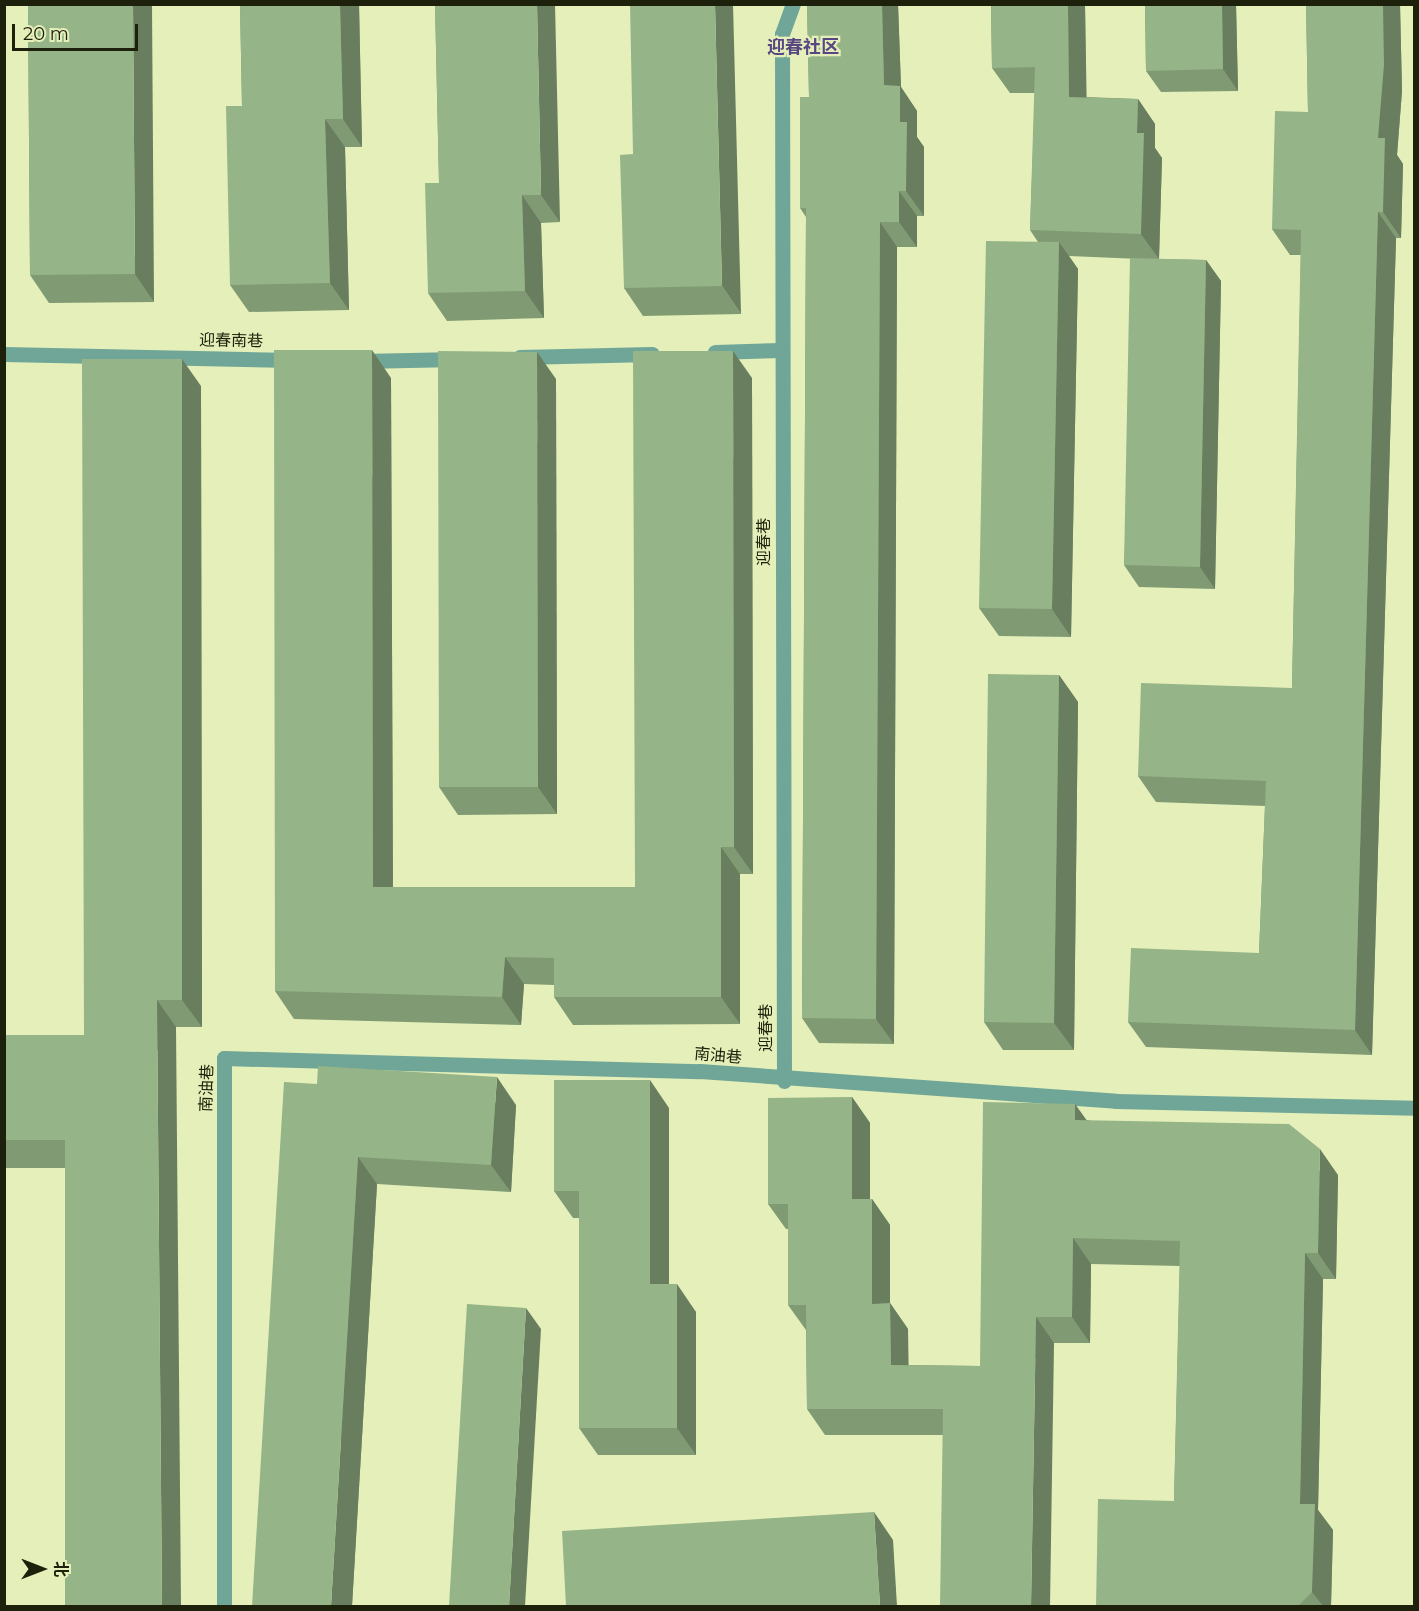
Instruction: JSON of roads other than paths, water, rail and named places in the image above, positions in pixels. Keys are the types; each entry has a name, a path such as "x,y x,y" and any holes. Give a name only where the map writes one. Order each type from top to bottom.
{"street":[{"name":"迎春巷","path":"784,1081 782,34 793,4"},
{"path":"698,352 781,350"},
{"path":"497,358 674,353"},
{"name":"迎春南巷","path":"4,354 310,360"},
{"path":"344,361 473,359"},
{"name":"南油巷","path":"224,1606 224,1058 700,1071 784,1081"},
{"path":"784,1081 1116,1101 1414,1108"}],"district":[{"name":"迎春社区","path":"803,47"}]}
